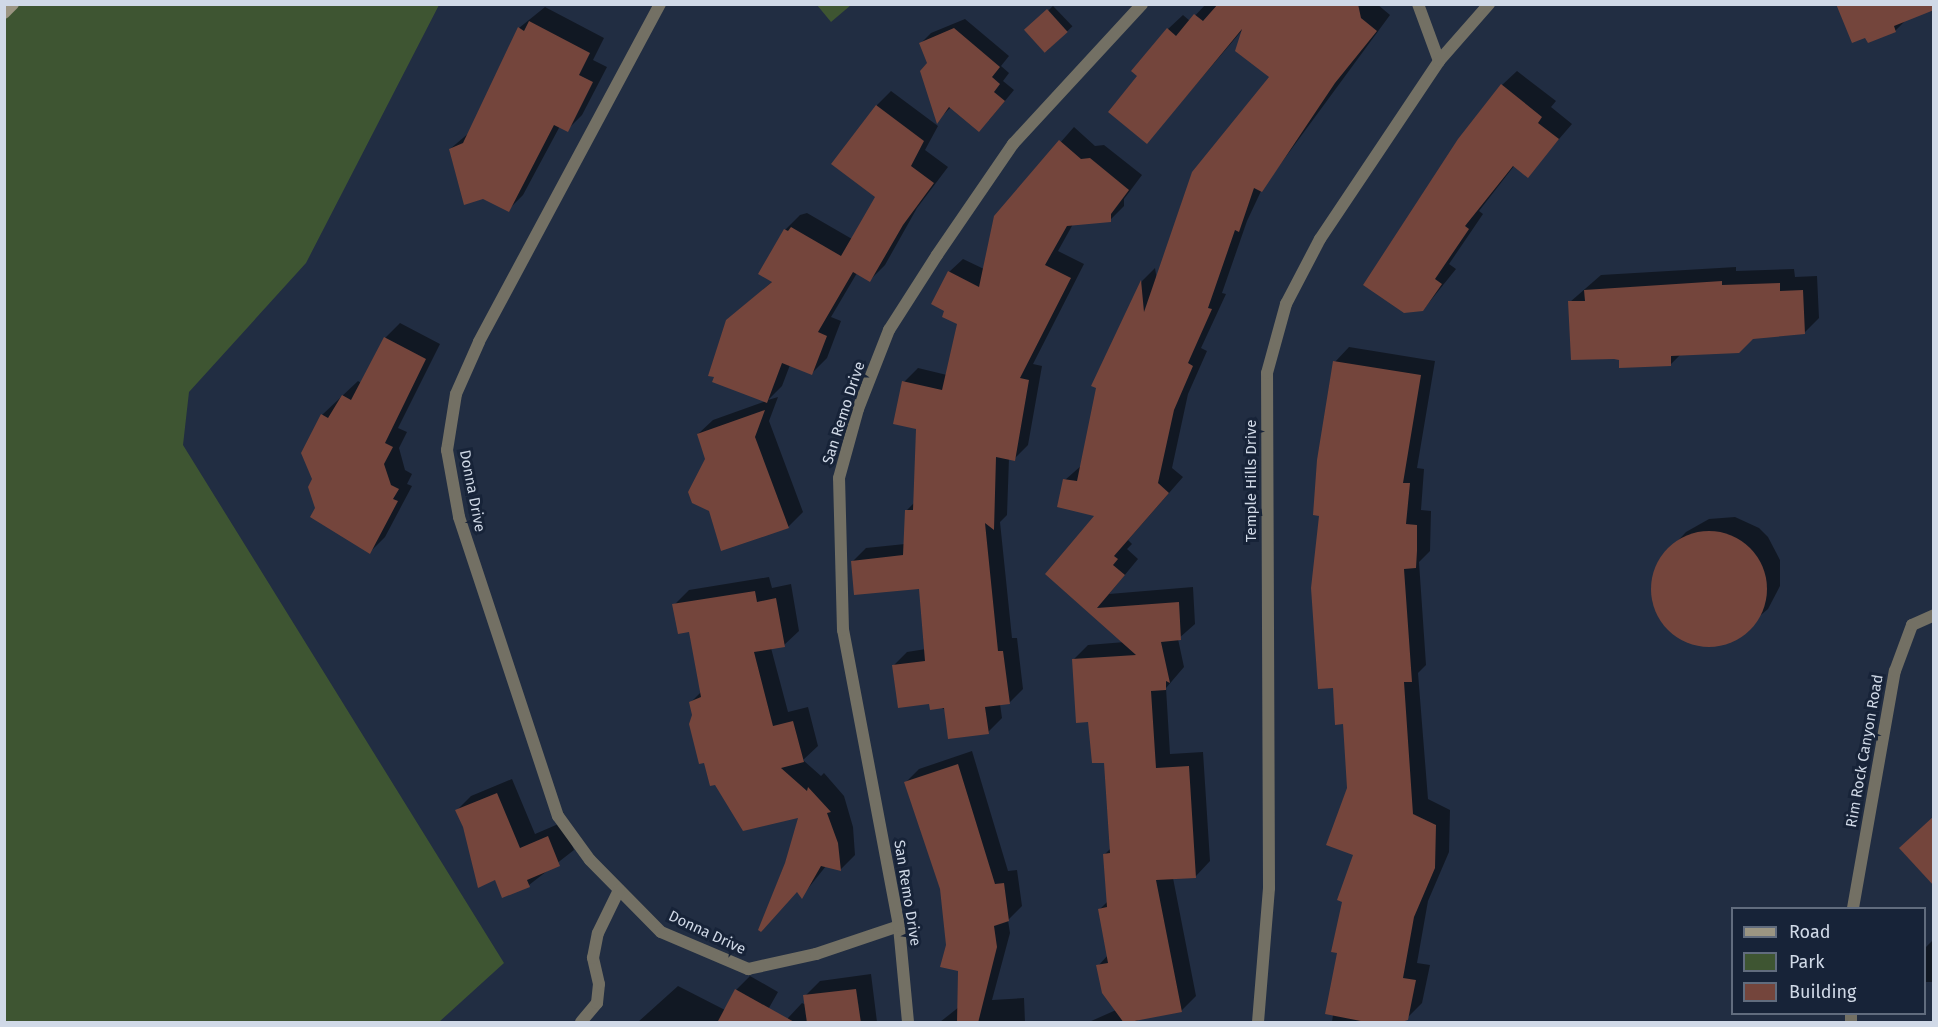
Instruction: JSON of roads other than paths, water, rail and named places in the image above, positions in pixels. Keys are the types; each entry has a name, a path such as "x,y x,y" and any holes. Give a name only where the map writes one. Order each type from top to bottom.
{"main road":[{"path":"4,13 13,4"}],"street":[{"name":"Donna Drive","path":"660,4 479,342 456,394 447,450 459,517 558,816 590,860 661,932 748,969 816,954 899,927"},
{"name":"San Remo Drive","path":"908,1023 899,927 843,630 839,478 858,409 889,330 937,255 1013,144 1143,4"},
{"path":"1418,4 1438,61"},
{"name":"Temple Hills Drive","path":"1258,1023 1269,888 1267,373 1286,304 1320,239 1438,61 1489,4"},
{"name":"Rim Rock Canyon Road","path":"1853,907 1895,671 1912,625 1934,615"},
{"path":"581,1023 597,1003 599,984 593,958 598,933 619,890"}]}
